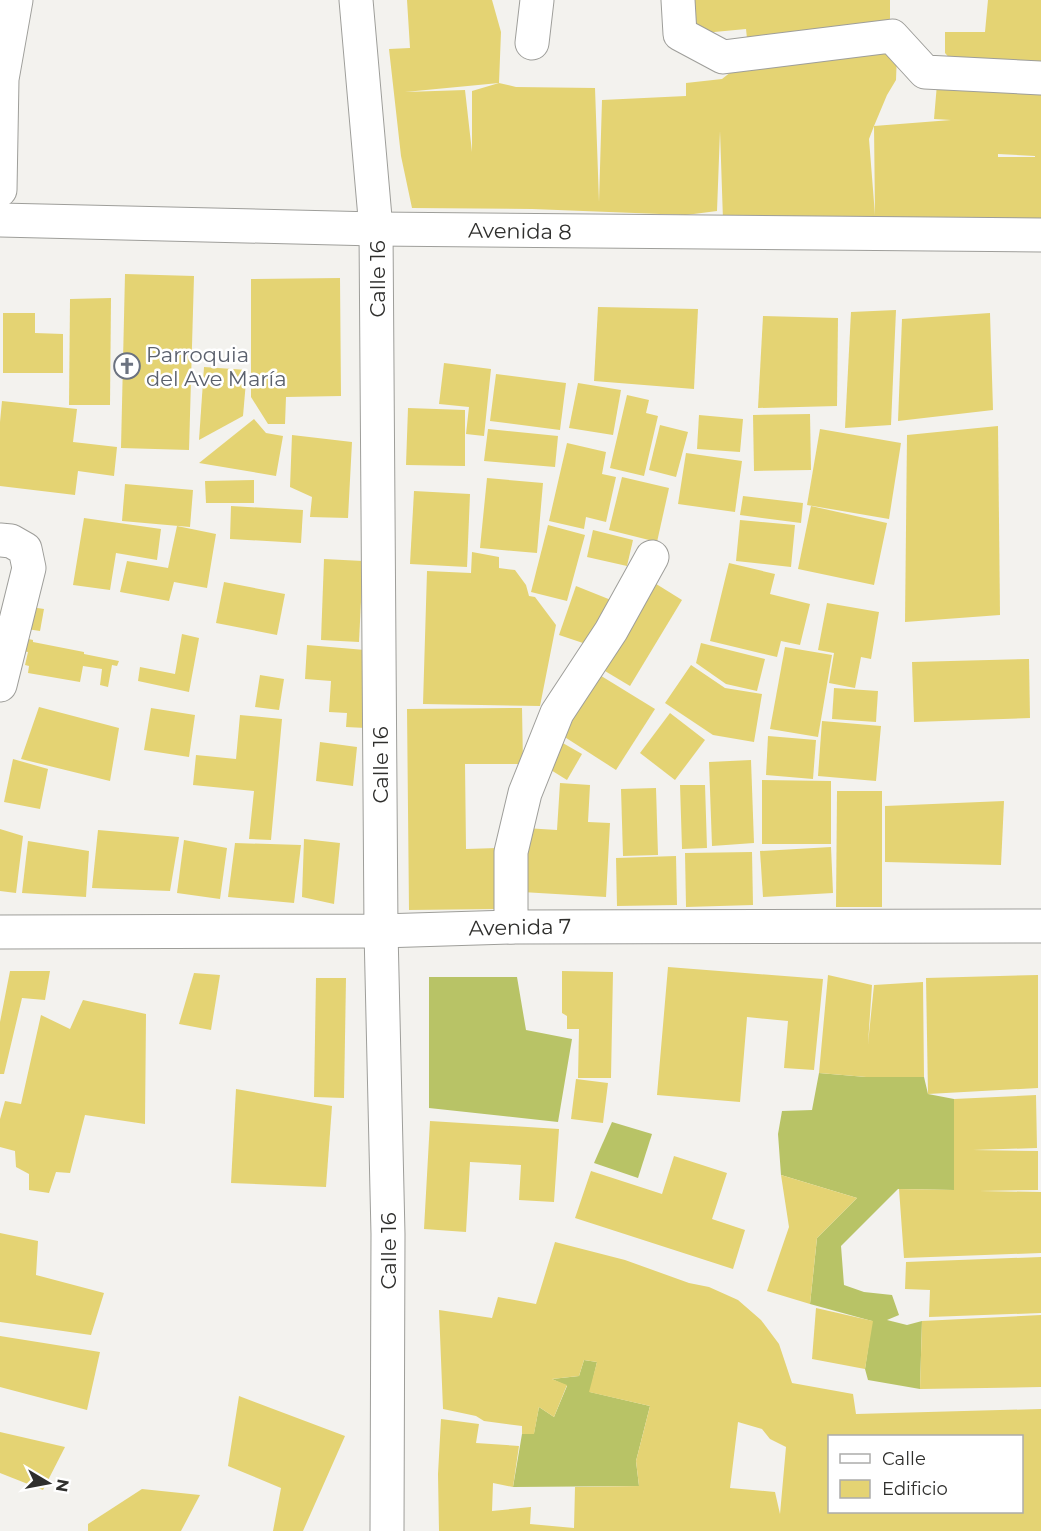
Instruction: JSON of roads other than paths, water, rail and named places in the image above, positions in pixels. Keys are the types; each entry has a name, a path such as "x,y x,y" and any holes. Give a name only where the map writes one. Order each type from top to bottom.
{"street":[{"path":"0,190 2,79 16,0"},
{"name":"Calle 16","path":"356,0 376,229 381,931 388,1234 387,1531"},
{"path":"532,43 537,0"},
{"path":"678,0 680,34 723,57 892,36 925,72 1041,78"},
{"name":"Avenida 8","path":"0,220 376,229 1041,235"},
{"path":"0,685 28,567 25,549 5,541"},
{"path":"511,927 511,852 525,793 557,713 611,631 652,557"},
{"name":"Avenida 7","path":"0,932 381,931 511,927 1041,926"}],"place":[{"name":"Parroquia del Ave María","path":"127,366"}]}
